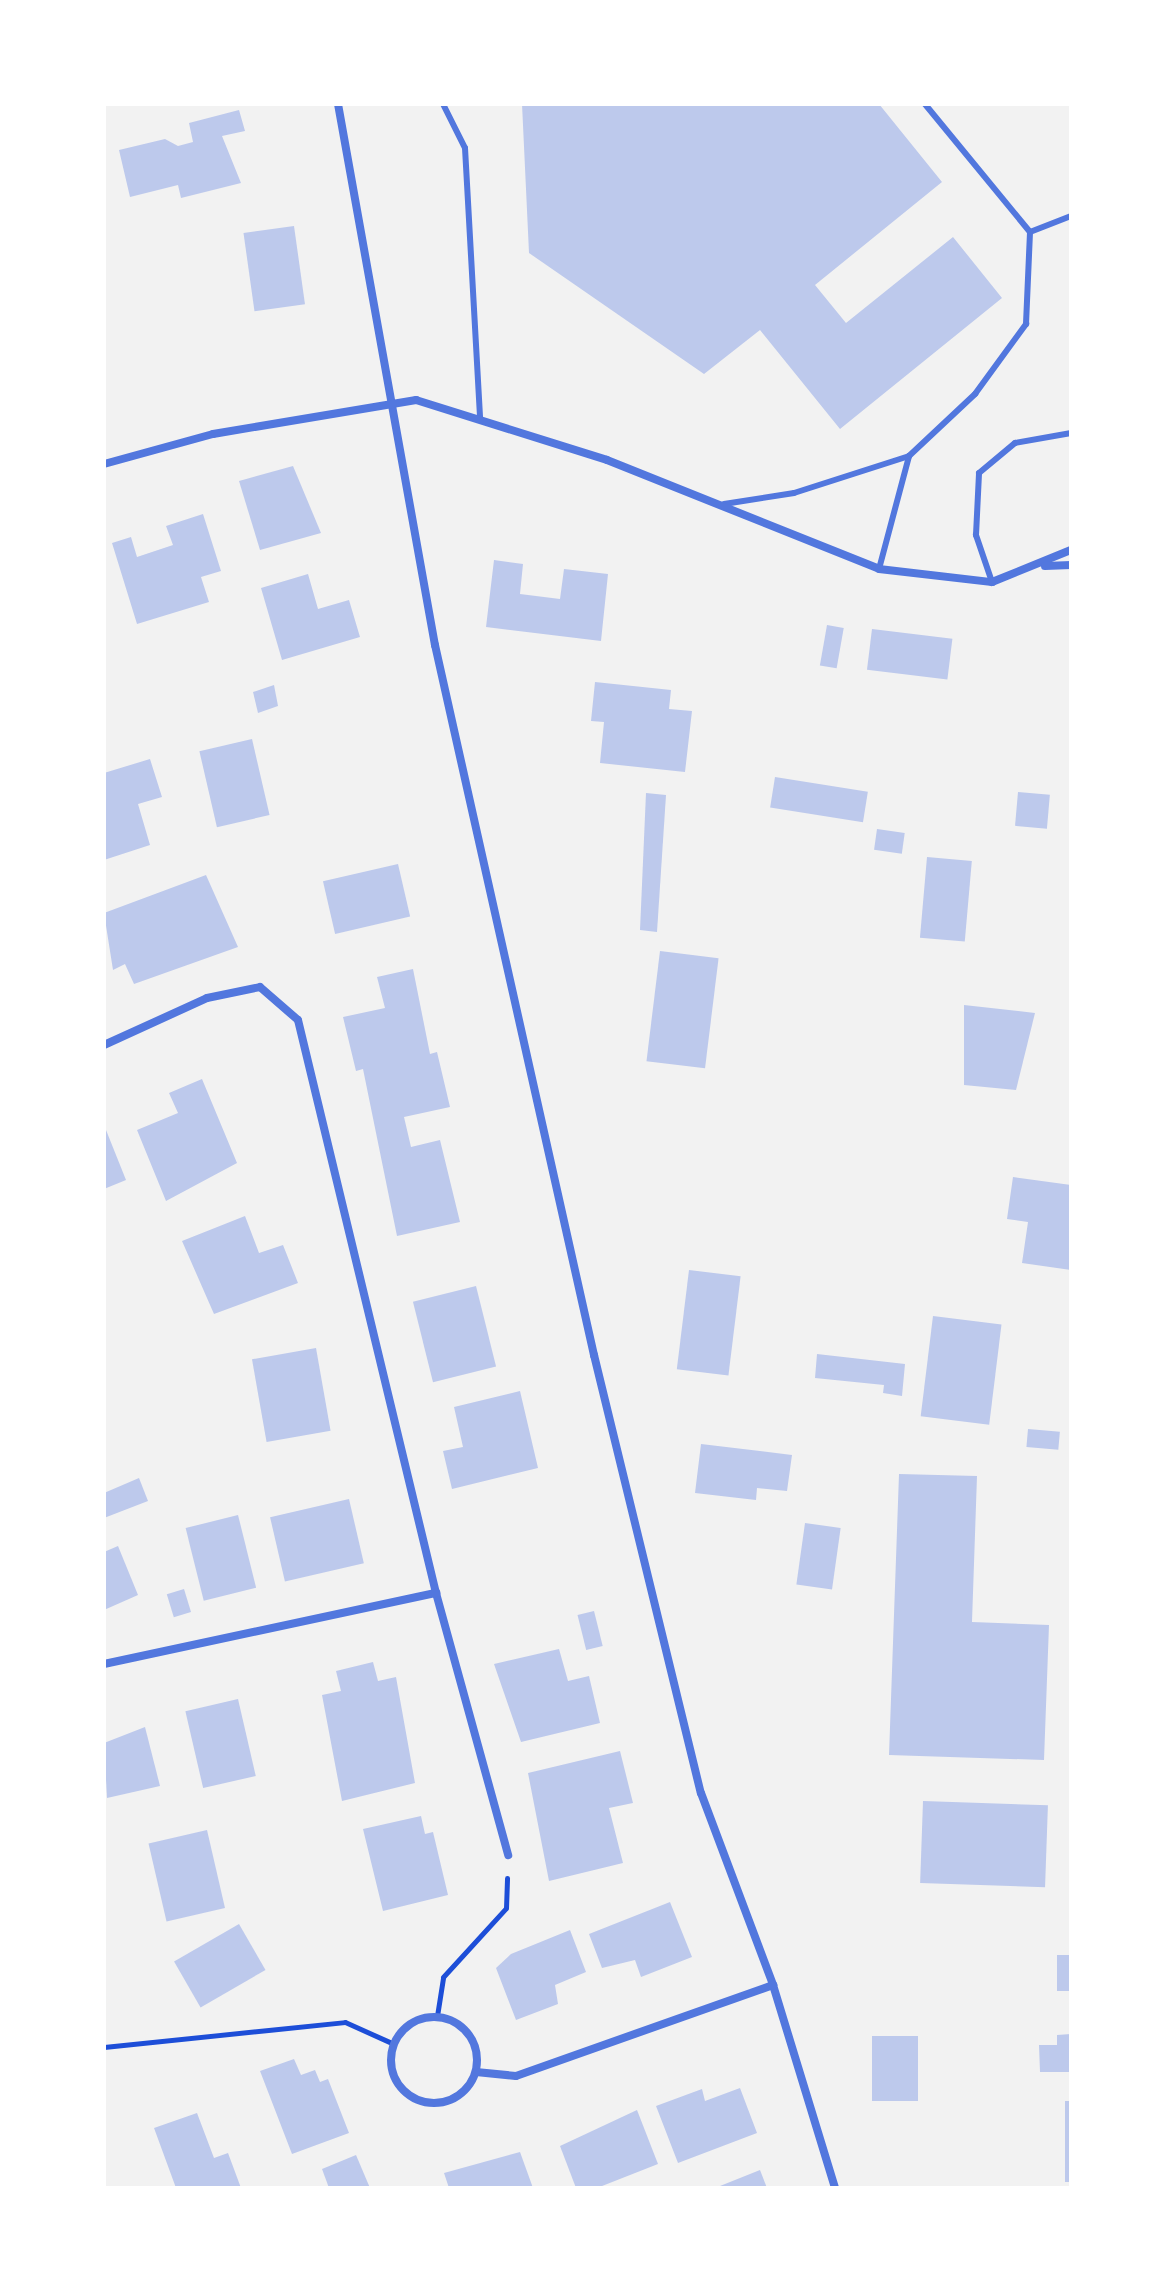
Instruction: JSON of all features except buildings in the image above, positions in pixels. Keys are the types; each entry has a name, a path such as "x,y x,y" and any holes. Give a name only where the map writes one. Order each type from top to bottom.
{"street":[{"path":"338,104 388,401 597,1371 701,1793 773,1985 835,2188"},
{"path":"104,464 213,434 388,401 416,400 480,419 724,504 879,569 992,582 1044,566 1071,550"},
{"path":"1044,566 1071,565"},
{"path":"104,1045 207,998 260,987 298,1020 436,1593 508,1855"},
{"path":"104,1664 436,1593"},
{"path":"476,2072 516,2076 773,1985"},
{"path":"437,2016 470,2036 476,2072 460,2095 420,2100 393,2071 394,2044 411,2023 437,2016"}],"lane":[{"path":"443,104 465,148 480,419"},
{"path":"724,504 794,493 909,456 975,394 1026,324 1030,232 925,104"},
{"path":"1030,232 1071,216"},
{"path":"992,582 976,535 979,473 1015,443 1071,433"},
{"path":"879,569 909,456"}],"path":[{"path":"437,2016 443,1977 506,1908 508,1855"},
{"path":"104,2047 345,2022 394,2044"}]}
